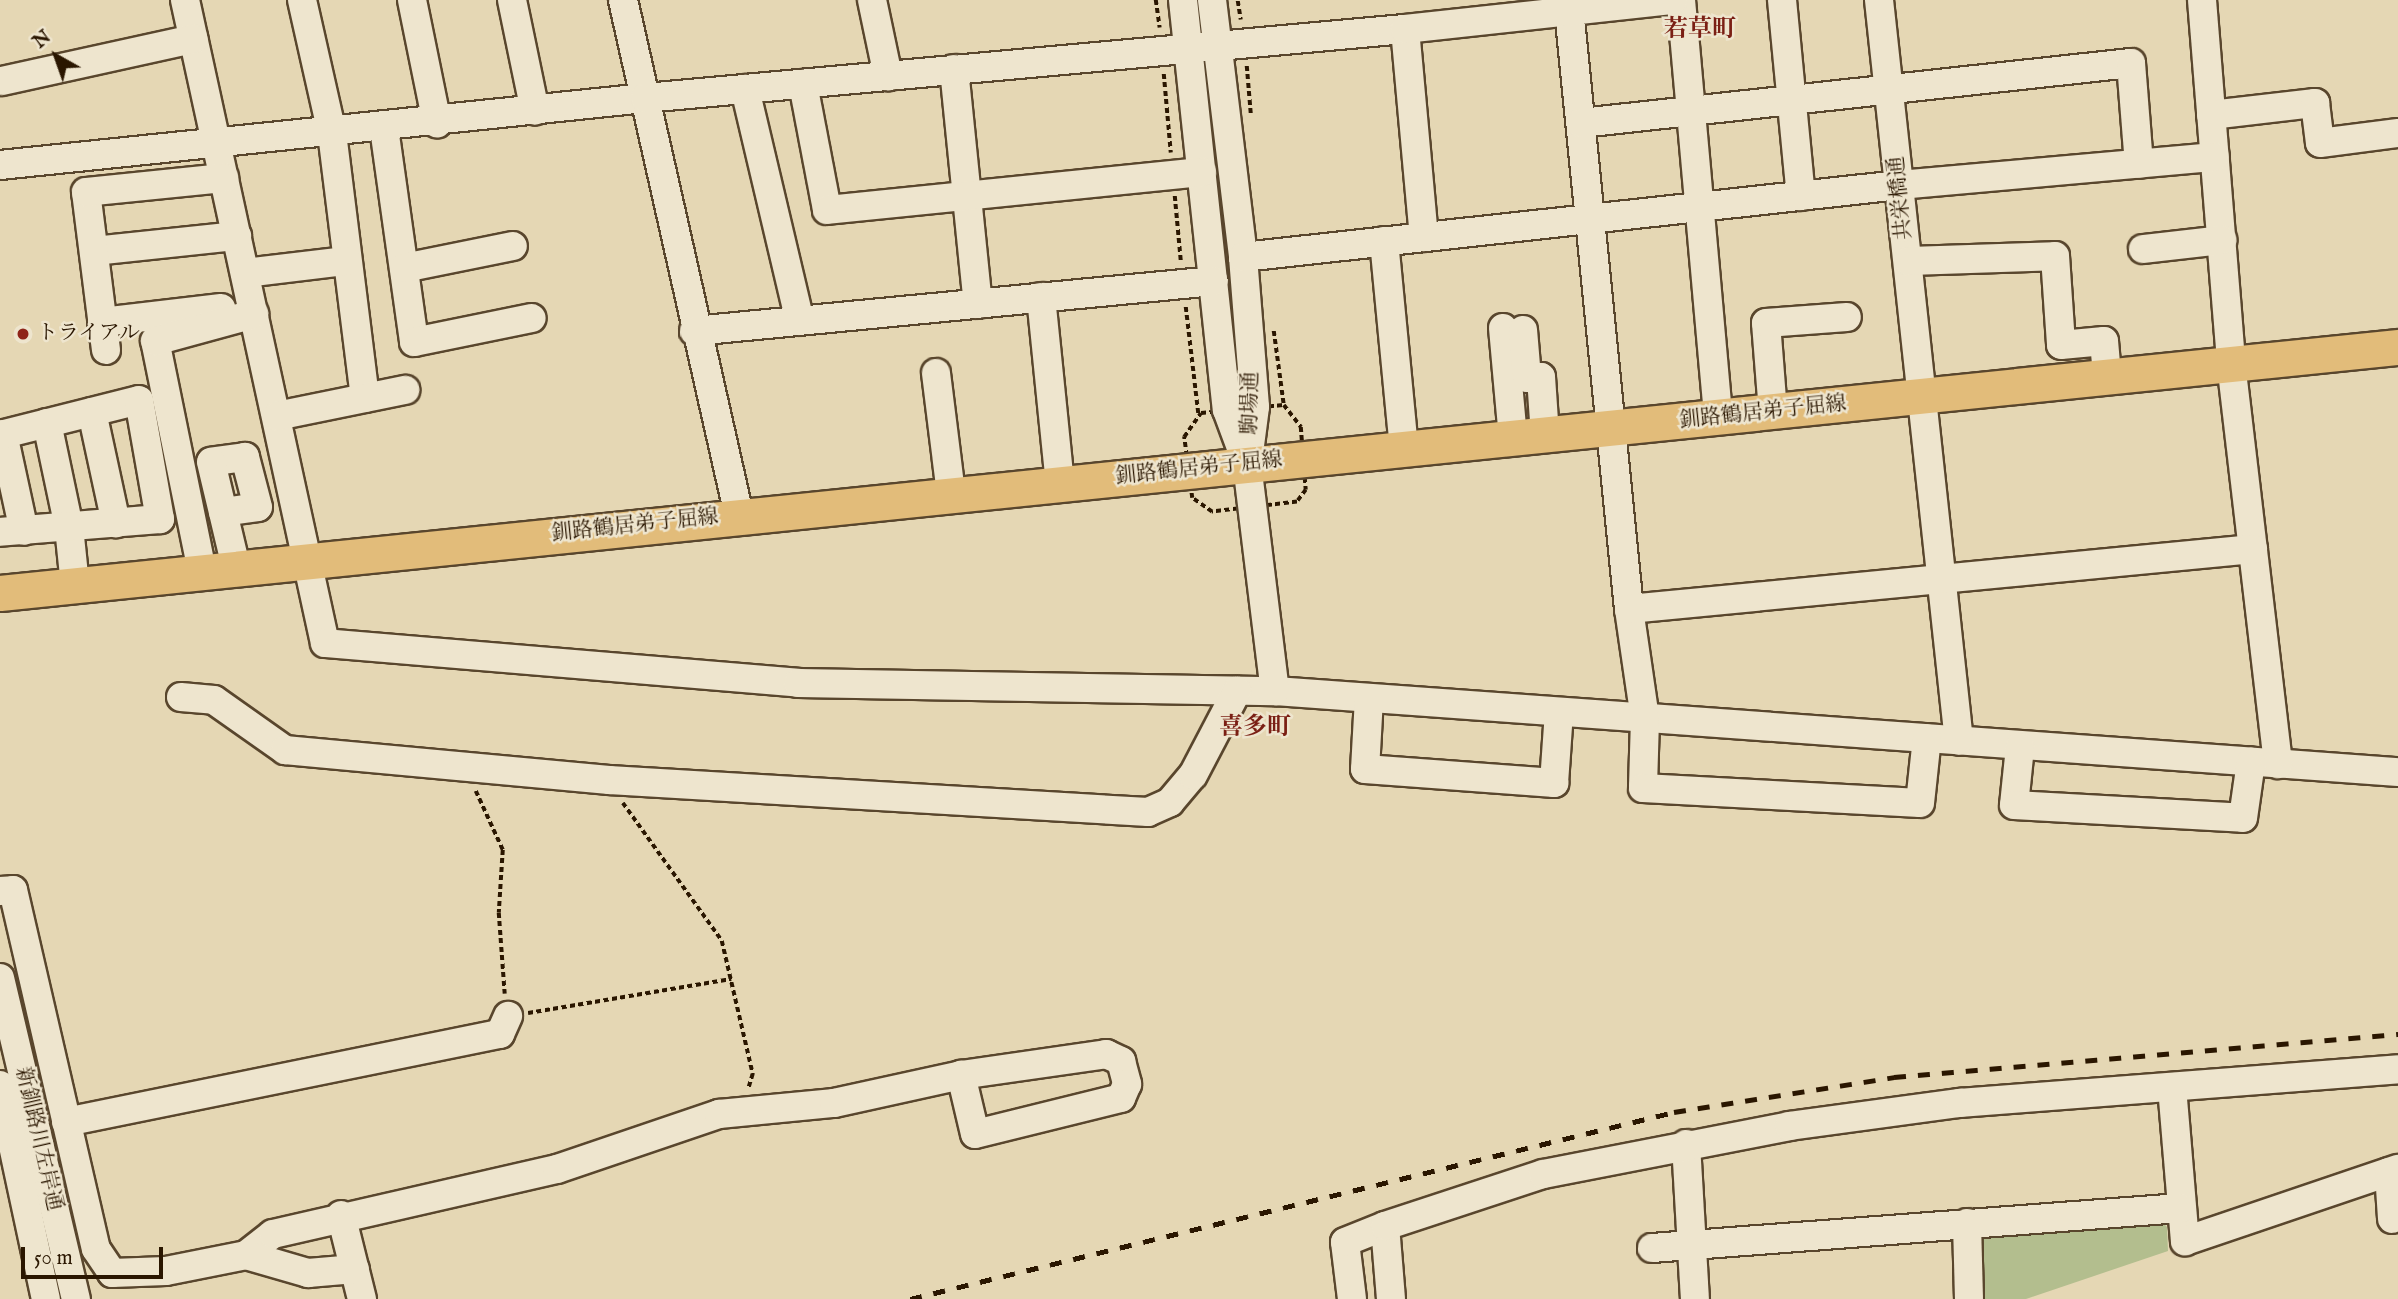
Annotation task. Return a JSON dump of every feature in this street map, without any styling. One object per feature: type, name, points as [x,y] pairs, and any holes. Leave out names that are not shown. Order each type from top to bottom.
[{"type":"main road","name":"釧路鶴居弟子屈線","points":[[0,593],[309,559],[2398,347]]},
{"type":"street","points":[[184,0],[309,559],[325,643],[798,683],[1275,691],[2020,747],[2398,772]]},
{"type":"street","points":[[302,0],[332,133],[365,398]]},
{"type":"street","points":[[412,0],[436,123]]},
{"type":"street","points":[[512,0],[536,111]]},
{"type":"street","points":[[623,0],[694,331],[739,515]]},
{"type":"street","points":[[872,0],[888,76]]},
{"type":"street","name":"駒場通","points":[[1183,0],[1175,47],[1202,173],[1227,410],[1247,464]]},
{"type":"street","name":"駒場通","points":[[1212,0],[1243,257],[1255,407],[1247,464]]},
{"type":"street","points":[[0,165],[436,123],[645,97],[1175,47],[1218,46],[1405,29],[1568,6],[1673,0]]},
{"type":"street","points":[[1681,0],[1718,417]]},
{"type":"street","points":[[1782,0],[1801,196]]},
{"type":"street","name":"共栄橋通","points":[[1879,0],[1945,578],[1959,741]]},
{"type":"street","points":[[2020,747],[2014,805],[2243,818],[2264,763],[2253,549],[2231,363],[2202,0]]},
{"type":"street","points":[[1568,6],[1629,609],[1645,719],[1643,788],[1920,803],[1927,738]]},
{"type":"street","points":[[1405,29],[1424,237]]},
{"type":"street","points":[[2,81],[193,40]]},
{"type":"street","points":[[1581,123],[1888,87],[2131,63],[2139,164]]},
{"type":"street","points":[[954,69],[978,304]]},
{"type":"street","points":[[803,83],[827,210],[1202,173]]},
{"type":"street","points":[[745,89],[800,321]]},
{"type":"street","points":[[2211,115],[2315,103],[2320,143],[2398,133]]},
{"type":"street","points":[[384,128],[414,342],[532,318]]},
{"type":"street","points":[[1243,257],[1899,185],[2215,158]]},
{"type":"street","points":[[106,350],[86,192],[224,178]]},
{"type":"street","points":[[94,251],[237,236]]},
{"type":"street","points":[[2143,249],[2222,240]]},
{"type":"street","points":[[1384,242],[1404,449]]},
{"type":"street","points":[[404,268],[513,246]]},
{"type":"street","points":[[1908,261],[2055,256],[2061,345],[2104,341],[2107,378]]},
{"type":"street","points":[[245,273],[346,261]]},
{"type":"street","points":[[694,331],[1214,281]]},
{"type":"street","points":[[1041,297],[1060,483]]},
{"type":"street","points":[[103,322],[253,309]]},
{"type":"street","points":[[219,569],[155,341],[253,309]]},
{"type":"street","points":[[1773,412],[1766,323],[1847,317]]},
{"type":"street","points":[[1513,329],[1527,379],[1541,377],[1529,436]]},
{"type":"street","points":[[936,373],[951,494]]},
{"type":"street","points":[[277,416],[405,390]]},
{"type":"street","points":[[139,400],[160,519],[12,532],[2,434],[47,423],[139,400]]},
{"type":"street","points":[[92,412],[116,523]]},
{"type":"street","points":[[47,423],[69,527],[75,585]]},
{"type":"street","points":[[1247,464],[1275,691]]},
{"type":"street","points":[[219,569],[223,512]]},
{"type":"street","points":[[1629,609],[2253,549]]},
{"type":"street","points":[[181,697],[214,700],[285,750],[609,780],[1148,812],[1170,802],[1193,775],[1237,691]]},
{"type":"street","points":[[1369,698],[1365,769],[1553,783],[1559,712]]},
{"type":"street","points":[[0,891],[13,890],[96,1249],[112,1273],[166,1271],[246,1255],[273,1234],[341,1214],[557,1169],[719,1114],[834,1102],[961,1075],[1106,1054],[1121,1061],[1126,1084],[1121,1098],[975,1134],[961,1075]]},
{"type":"street","name":"新釧路川左岸通","points":[[0,978],[76,1299]]},
{"type":"street","points":[[66,1122],[500,1034],[508,1016]]},
{"type":"street","points":[[1352,1299],[1345,1242],[1385,1226],[1543,1174],[1686,1144],[1960,1103],[2398,1069]]},
{"type":"street","points":[[0,1085],[46,1299]]},
{"type":"street","points":[[2172,1087],[2180,1208],[2185,1241],[2393,1171],[2392,1219]]},
{"type":"street","points":[[1686,1144],[1695,1299]]},
{"type":"street","points":[[1652,1248],[2180,1208]]},
{"type":"street","points":[[341,1214],[362,1299]]},
{"type":"street","points":[[1967,1223],[1969,1299]]},
{"type":"street","points":[[1385,1226],[1391,1299]]},
{"type":"street","points":[[246,1255],[308,1273],[355,1269]]},
{"type":"path","points":[[1156,0],[1175,47],[1173,174],[1199,416]]},
{"type":"path","points":[[466,766],[503,850],[499,914],[508,1016],[731,979]]},
{"type":"path","points":[[609,780],[722,941],[753,1074],[749,1089],[751,1109]]},
{"type":"green space","points":[[2161,1221],[2167,1227],[2168,1251],[2026,1299],[1981,1299],[1977,1241],[1984,1233]]},
{"type":"railway","points":[[910,1299],[1674,1112],[1894,1077],[2398,1034]]},
{"type":"place","name":"トライアル","points":[[23,334]]},
{"type":"district","name":"若草町","points":[[1700,30]]},
{"type":"district","name":"喜多町","points":[[1255,728]]}]
